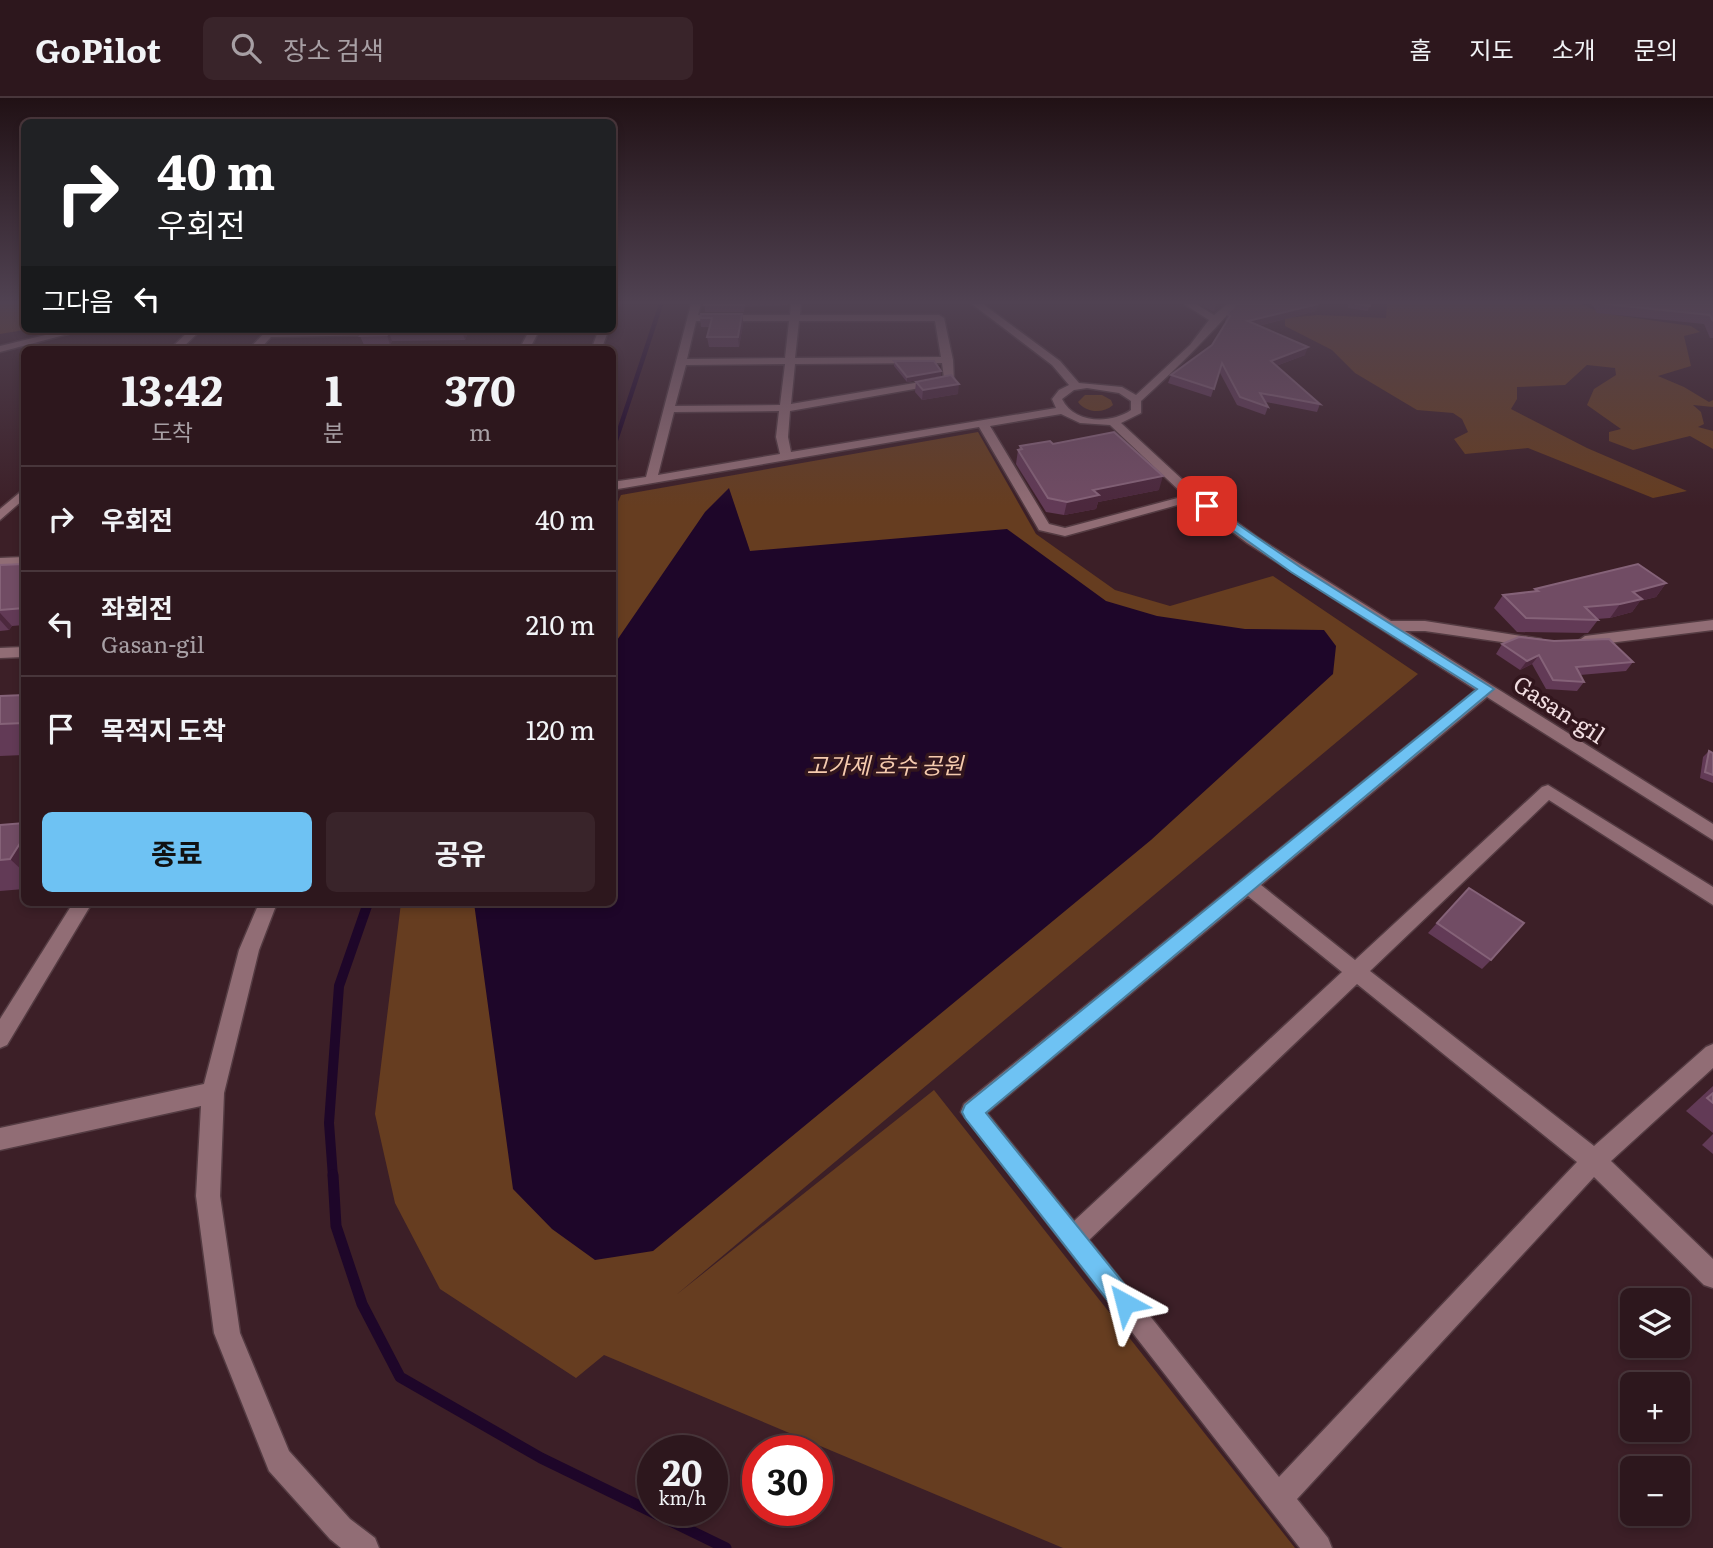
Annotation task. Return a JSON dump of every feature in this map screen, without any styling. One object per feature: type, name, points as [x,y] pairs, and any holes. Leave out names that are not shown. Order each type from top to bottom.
[{"type":"street","points":[[651,480],[679,372]]},
{"type":"street","points":[[786,457],[782,437],[790,372]]},
{"type":"street","points":[[670,409],[786,408],[950,380],[949,372]]},
{"type":"street","points":[[1064,372],[1076,386]]},
{"type":"street","points":[[1136,400],[1167,372]]},
{"type":"street","points":[[1076,386],[1111,387],[1122,390],[1136,400],[1137,411],[1114,422],[1091,421],[1063,410],[1058,404],[1060,393],[1076,386]]},
{"type":"street","points":[[616,485],[1063,410]]},
{"type":"street","name":"Gasan-gil","points":[[1114,422],[1194,497],[1263,548],[1713,833]]},
{"type":"street","points":[[983,424],[1044,527],[1065,532],[1194,497]]},
{"type":"street","points":[[5,512],[21,496]]},
{"type":"street","points":[[0,562],[21,561]]},
{"type":"street","points":[[1572,642],[1713,625]]},
{"type":"street","points":[[1384,626],[1425,626],[1551,643]]},
{"type":"street","points":[[0,653],[21,652]]},
{"type":"street","points":[[1318,1548],[972,1112],[1487,689]]},
{"type":"street","points":[[1073,1238],[1548,791],[1713,897]]},
{"type":"street","points":[[1247,885],[1594,1161],[1713,1276]]},
{"type":"street","points":[[0,1038],[81,906]]},
{"type":"street","points":[[267,906],[249,950],[213,1093],[208,1196],[227,1333],[279,1461],[340,1529],[365,1548]]},
{"type":"street","points":[[1279,1499],[1594,1161],[1713,1054]]},
{"type":"street","points":[[0,1139],[213,1093]]},
{"type":"green space","points":[[1580,372],[1565,385],[1517,387],[1517,399],[1511,409],[1587,448],[1687,491],[1653,498],[1528,448],[1465,454],[1454,439],[1468,432],[1462,419],[1453,413],[1417,410],[1355,373]]},
{"type":"green space","points":[[1616,372],[1672,372],[1658,376],[1709,402],[1713,400],[1713,407],[1693,405],[1701,412],[1704,424],[1698,427],[1713,431],[1713,449],[1690,436],[1633,450],[1609,441],[1609,432],[1621,429],[1587,405],[1594,389],[1616,375]]},
{"type":"green space","points":[[1085,395],[1102,395],[1111,400],[1113,405],[1100,411],[1090,410],[1078,402]]},
{"type":"green space","name":"고가제 호수 공원","points":[[978,432],[1036,534],[1115,590],[1170,606],[1273,576],[1418,674],[676,1295],[934,1090],[1295,1548],[1063,1548],[833,1451],[833,1435],[794,1435],[604,1355],[576,1378],[440,1289],[395,1203],[375,1114],[401,906],[616,906],[616,506],[621,495]]},
{"type":"shaded area","name":"고가제 호수 공원","points":[[729,488],[750,551],[1007,529],[1106,601],[1157,616],[1245,629],[1324,630],[1336,646],[1333,674],[1151,840],[653,1251],[595,1260],[552,1229],[513,1189],[474,906],[616,906],[616,642],[705,512]]},
{"type":"building","points":[[903,372],[937,372],[907,377]]},
{"type":"building","points":[[1176,372],[1219,372],[1214,389],[1171,375]]},
{"type":"building","points":[[1227,372],[1283,372],[1320,404],[1260,393],[1268,407],[1240,397]]},
{"type":"building","points":[[951,375],[959,384],[923,390],[916,382]]},
{"type":"building","points":[[1114,432],[1163,476],[1093,490],[1099,495],[1067,502],[1048,498],[1018,450],[1022,449],[1020,446],[1050,441],[1053,444]]},
{"type":"building","points":[[21,564],[21,608],[0,610],[0,565]]},
{"type":"building","points":[[1638,564],[1666,583],[1633,592],[1642,599],[1585,607],[1598,620],[1526,618],[1503,595],[1538,591],[1535,589]]},
{"type":"building","points":[[1519,637],[1554,641],[1609,639],[1633,662],[1576,667],[1584,682],[1553,680],[1539,655],[1527,661],[1502,644]]},
{"type":"building","points":[[21,695],[21,723],[0,724],[0,696]]},
{"type":"building","points":[[1709,751],[1713,753],[1713,775],[1705,772]]},
{"type":"building","points":[[21,823],[21,842],[10,859],[0,860],[0,825]]},
{"type":"building","points":[[1469,888],[1524,923],[1491,960],[1437,923]]},
{"type":"waterway","points":[[616,440],[639,372]]},
{"type":"waterway","points":[[333,1177],[329,1123],[339,986],[367,906]]},
{"type":"waterway","points":[[333,1175],[336,1226],[362,1304],[400,1377],[541,1458],[726,1548]]},
{"type":"route","points":[[1125,1303],[972,1112],[1487,689],[1295,570],[1207,506]]}]
